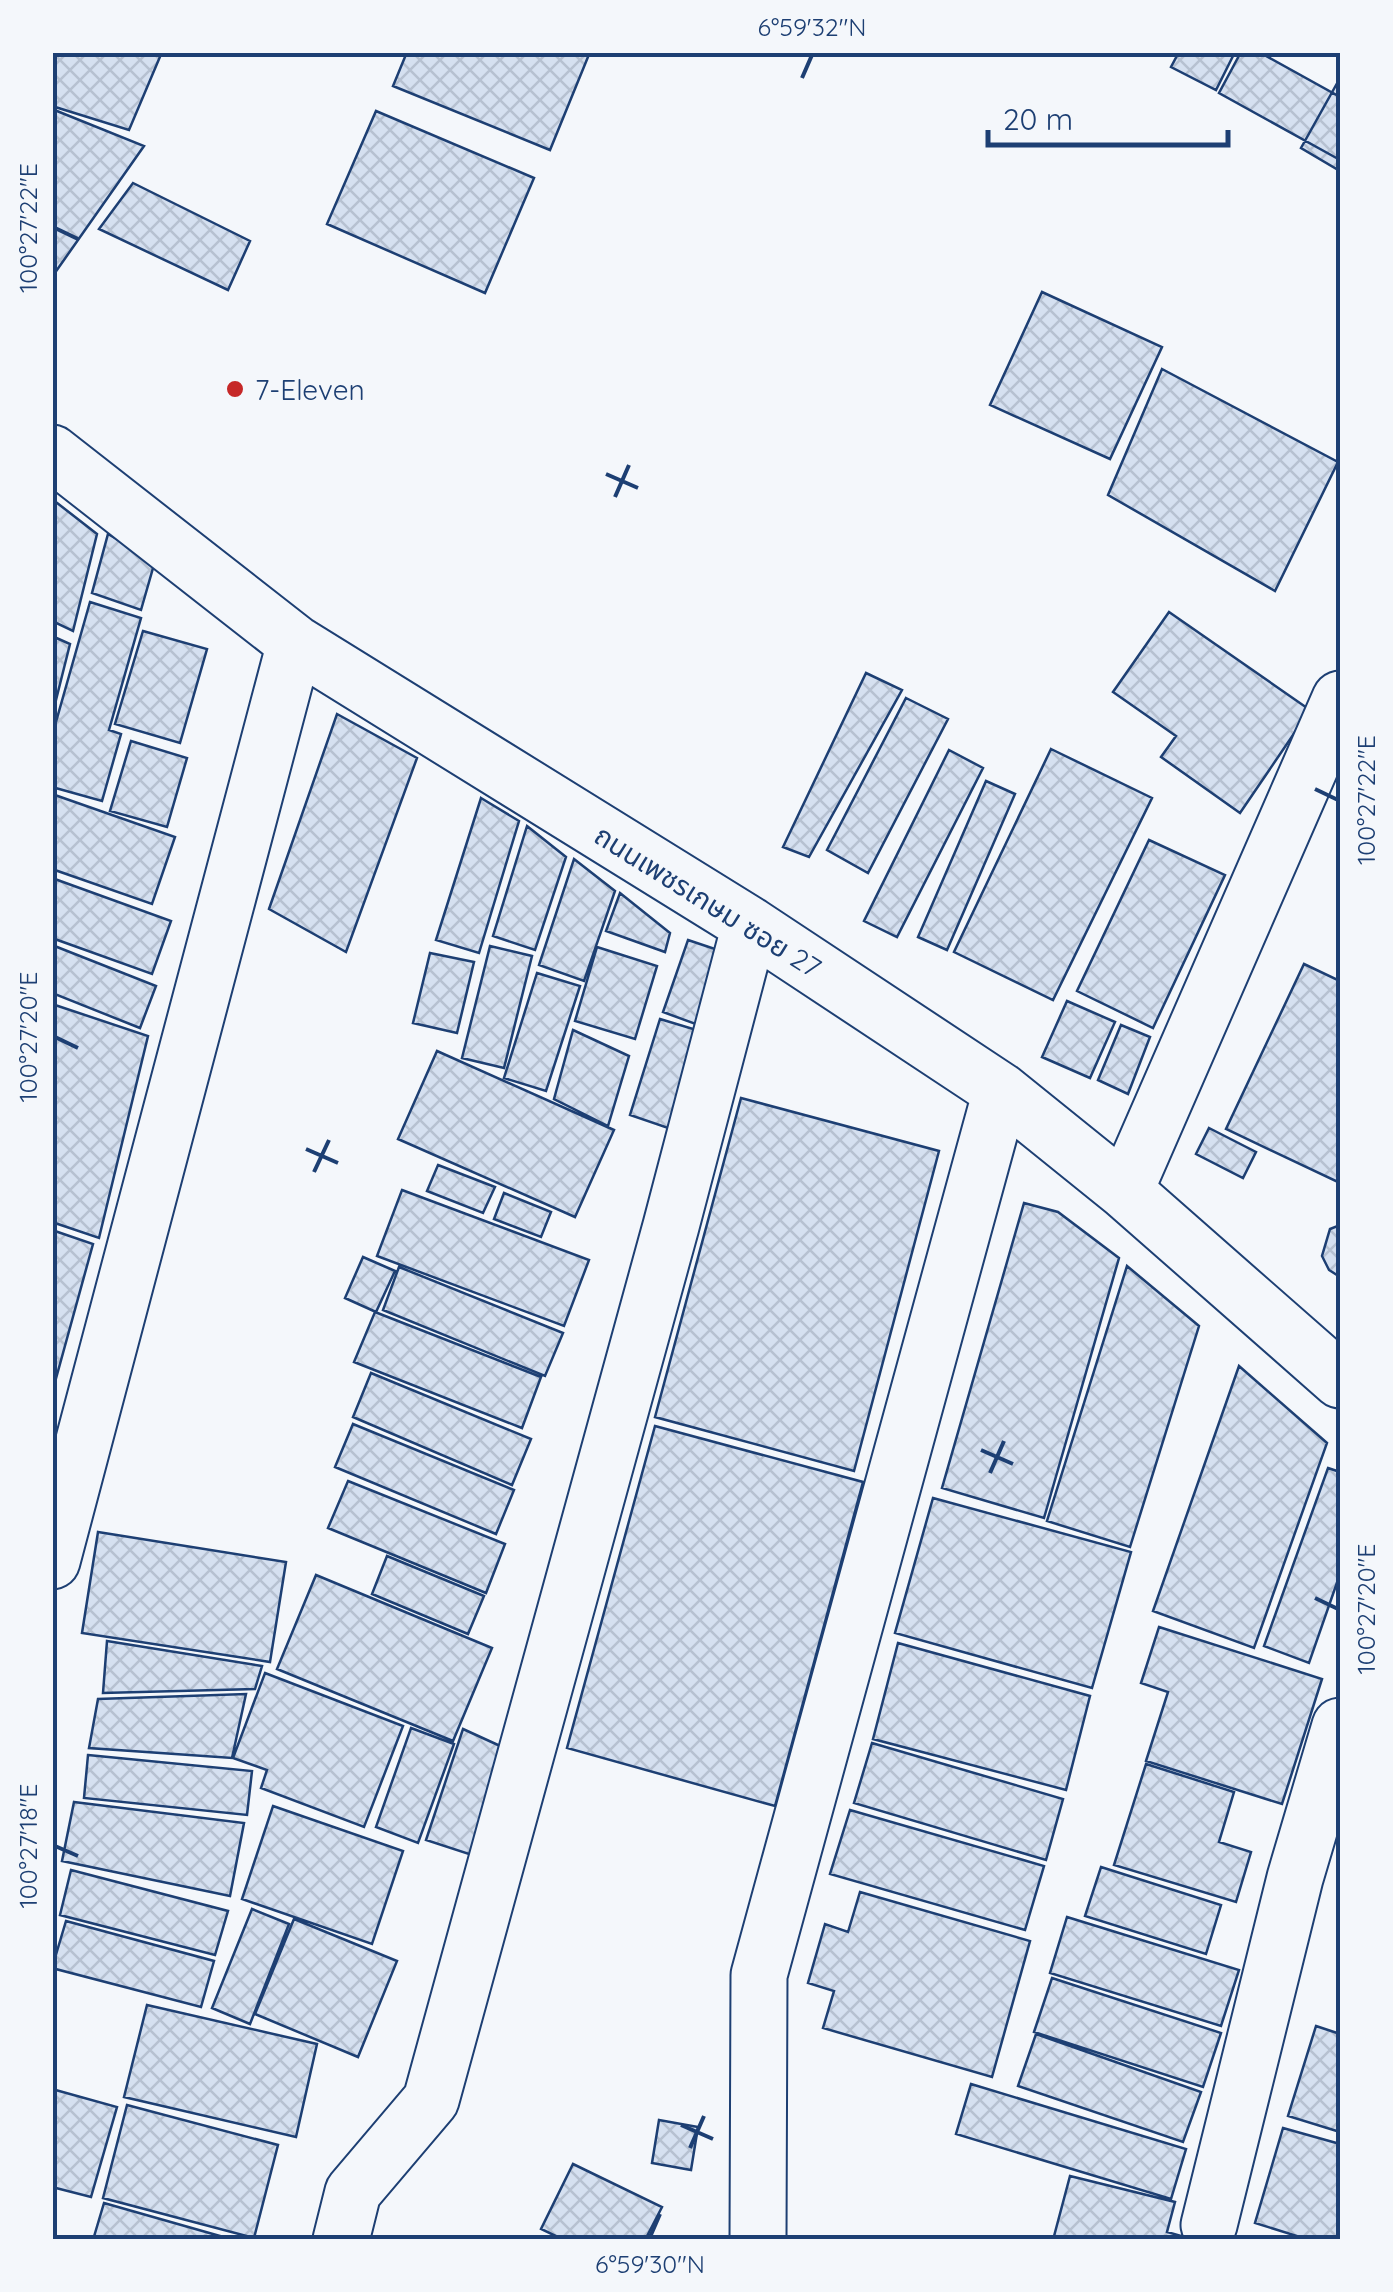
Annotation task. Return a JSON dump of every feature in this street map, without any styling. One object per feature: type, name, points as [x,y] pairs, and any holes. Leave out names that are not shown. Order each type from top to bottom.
[{"type":"street","name":"ถนนเพชรเกษม ซอย 27","points":[[52,453],[296,643],[750,925],[1001,1091],[1125,1192],[1340,1380]]},
{"type":"street","points":[[52,1561],[296,643]]},
{"type":"street","points":[[1125,1192],[1340,699]]},
{"type":"street","points":[[341,2240],[354,2192],[431,2100],[750,925]]},
{"type":"street","points":[[758,2240],[759,1975],[1001,1091]]},
{"type":"street","points":[[1209,2224],[1294,1878],[1340,1726]]},
{"type":"building","points":[[52,52],[162,52],[129,130],[52,106]]},
{"type":"building","points":[[407,52],[590,52],[550,150],[393,86]]},
{"type":"building","points":[[1179,52],[1235,52],[1216,90],[1171,67]]},
{"type":"building","points":[[1241,52],[1259,52],[1340,97],[1340,160],[1219,93]]},
{"type":"building","points":[[1340,78],[1340,171],[1301,148]]},
{"type":"building","points":[[52,109],[144,146],[52,277]]},
{"type":"building","points":[[376,111],[534,178],[485,293],[327,224]]},
{"type":"building","points":[[133,183],[250,241],[228,290],[99,229]]},
{"type":"building","points":[[1042,292],[1162,347],[1110,459],[990,405]]},
{"type":"building","points":[[1162,369],[1338,462],[1275,591],[1108,495]]},
{"type":"building","points":[[52,499],[97,534],[73,631],[52,621]]},
{"type":"building","points":[[108,534],[155,561],[141,610],[92,593]]},
{"type":"building","points":[[90,602],[141,618],[109,730],[121,734],[102,801],[52,787],[52,736]]},
{"type":"building","points":[[1169,612],[1310,710],[1240,813],[1161,757],[1176,736],[1113,692]]},
{"type":"building","points":[[143,631],[207,649],[180,743],[115,724]]},
{"type":"building","points":[[52,636],[70,644],[52,716]]},
{"type":"building","points":[[866,673],[902,690],[809,857],[783,847]]},
{"type":"building","points":[[906,698],[948,719],[868,873],[827,850]]},
{"type":"building","points":[[337,714],[417,758],[346,952],[269,909]]},
{"type":"building","points":[[131,741],[187,758],[167,827],[110,811]]},
{"type":"building","points":[[1051,749],[1152,798],[1053,1000],[954,952]]},
{"type":"building","points":[[949,750],[983,768],[897,937],[864,921]]},
{"type":"building","points":[[986,781],[1015,794],[947,950],[918,937]]},
{"type":"building","points":[[52,794],[175,837],[152,904],[52,869]]},
{"type":"building","points":[[481,798],[519,821],[479,953],[436,940]]},
{"type":"building","points":[[527,826],[566,857],[535,950],[493,936]]},
{"type":"building","points":[[1149,840],[1225,875],[1153,1028],[1077,991]]},
{"type":"building","points":[[574,859],[615,891],[584,981],[539,965]]},
{"type":"building","points":[[52,878],[171,921],[152,974],[52,938]]},
{"type":"building","points":[[620,893],[670,933],[665,952],[606,931]]},
{"type":"building","points":[[688,940],[727,953],[701,1026],[663,1012]]},
{"type":"building","points":[[52,945],[156,986],[140,1028],[52,993]]},
{"type":"building","points":[[490,946],[532,956],[504,1068],[462,1058]]},
{"type":"building","points":[[597,947],[657,966],[635,1039],[575,1021]]},
{"type":"building","points":[[430,953],[474,962],[457,1033],[413,1023]]},
{"type":"building","points":[[1304,964],[1340,981],[1340,1183],[1226,1129]]},
{"type":"building","points":[[537,973],[580,986],[546,1091],[504,1078]]},
{"type":"building","points":[[1067,1001],[1115,1022],[1090,1078],[1042,1057]]},
{"type":"building","points":[[52,1004],[148,1036],[99,1238],[52,1222]]},
{"type":"building","points":[[660,1019],[700,1031],[668,1128],[630,1115]]},
{"type":"building","points":[[1121,1025],[1150,1037],[1128,1094],[1098,1080]]},
{"type":"building","points":[[573,1030],[629,1056],[608,1126],[554,1099]]},
{"type":"building","points":[[437,1051],[614,1130],[575,1217],[398,1139]]},
{"type":"building","points":[[741,1098],[939,1151],[854,1471],[655,1417]]},
{"type":"building","points":[[1209,1128],[1256,1152],[1243,1178],[1196,1154]]},
{"type":"building","points":[[438,1165],[495,1187],[483,1213],[427,1191]]},
{"type":"building","points":[[402,1190],[589,1260],[564,1326],[377,1256]]},
{"type":"building","points":[[504,1193],[551,1212],[541,1237],[494,1219]]},
{"type":"building","points":[[1024,1203],[1058,1212],[1119,1258],[1044,1518],[942,1488]]},
{"type":"building","points":[[1340,1225],[1340,1277],[1329,1270],[1322,1256],[1330,1229]]},
{"type":"building","points":[[52,1230],[93,1244],[52,1393]]},
{"type":"building","points":[[363,1257],[395,1271],[376,1312],[345,1298]]},
{"type":"building","points":[[1127,1266],[1199,1326],[1130,1547],[1047,1521]]},
{"type":"building","points":[[399,1267],[563,1333],[545,1376],[383,1310]]},
{"type":"building","points":[[375,1312],[541,1377],[522,1428],[354,1362]]},
{"type":"building","points":[[1239,1366],[1327,1443],[1254,1648],[1153,1611]]},
{"type":"building","points":[[371,1373],[531,1439],[512,1485],[353,1417]]},
{"type":"building","points":[[353,1424],[514,1490],[496,1534],[335,1467]]},
{"type":"building","points":[[655,1426],[863,1482],[775,1806],[567,1748]]},
{"type":"building","points":[[1328,1468],[1340,1472],[1340,1574],[1309,1663],[1264,1646]]},
{"type":"building","points":[[348,1481],[505,1544],[486,1593],[328,1528]]},
{"type":"building","points":[[933,1498],[1131,1552],[1092,1688],[895,1633]]},
{"type":"building","points":[[98,1532],[286,1562],[270,1662],[82,1633]]},
{"type":"building","points":[[387,1556],[484,1596],[468,1634],[372,1594]]},
{"type":"building","points":[[316,1575],[492,1648],[453,1741],[277,1669]]},
{"type":"building","points":[[1159,1627],[1322,1679],[1282,1804],[1146,1761],[1168,1692],[1141,1683]]},
{"type":"building","points":[[107,1641],[262,1666],[255,1689],[103,1693]]},
{"type":"building","points":[[898,1643],[1090,1696],[1066,1790],[873,1739]]},
{"type":"building","points":[[265,1673],[403,1726],[364,1827],[261,1788],[267,1770],[233,1758]]},
{"type":"building","points":[[246,1694],[232,1758],[89,1748],[98,1699]]},
{"type":"building","points":[[411,1728],[454,1744],[418,1843],[376,1827]]},
{"type":"building","points":[[463,1729],[509,1750],[475,1856],[426,1840]]},
{"type":"building","points":[[872,1743],[1063,1799],[1046,1860],[854,1803]]},
{"type":"building","points":[[88,1755],[252,1771],[247,1815],[84,1798]]},
{"type":"building","points":[[1146,1764],[1234,1792],[1219,1842],[1251,1852],[1236,1902],[1114,1865]]},
{"type":"building","points":[[74,1802],[244,1823],[230,1896],[62,1861]]},
{"type":"building","points":[[273,1806],[403,1851],[372,1944],[242,1899]]},
{"type":"building","points":[[850,1810],[1044,1866],[1025,1930],[830,1874]]},
{"type":"building","points":[[1101,1867],[1221,1905],[1206,1954],[1085,1916]]},
{"type":"building","points":[[71,1870],[228,1911],[215,1955],[60,1915]]},
{"type":"building","points":[[860,1892],[1030,1941],[992,2077],[823,2028],[834,1991],[808,1983],[825,1924],[848,1932]]},
{"type":"building","points":[[252,1909],[289,1924],[250,2024],[212,2008]]},
{"type":"building","points":[[1067,1917],[1239,1970],[1221,2026],[1050,1973]]},
{"type":"building","points":[[294,1919],[397,1961],[358,2057],[255,2014]]},
{"type":"building","points":[[66,1921],[214,1961],[201,2007],[52,1968]]},
{"type":"building","points":[[1052,1978],[1221,2033],[1203,2087],[1034,2032]]},
{"type":"building","points":[[147,2005],[317,2044],[296,2137],[124,2097]]},
{"type":"building","points":[[1316,2026],[1340,2034],[1340,2132],[1288,2116]]},
{"type":"building","points":[[1036,2034],[1201,2092],[1183,2142],[1018,2086]]},
{"type":"building","points":[[971,2084],[1186,2149],[1171,2199],[956,2134]]},
{"type":"building","points":[[52,2089],[117,2107],[91,2197],[52,2187]]},
{"type":"building","points":[[127,2105],[278,2145],[254,2238],[103,2198]]},
{"type":"building","points":[[659,2120],[698,2127],[691,2170],[652,2163]]},
{"type":"building","points":[[1283,2128],[1340,2144],[1340,2240],[1296,2240],[1297,2236],[1255,2223]]},
{"type":"building","points":[[573,2164],[662,2207],[645,2240],[564,2240],[541,2229]]},
{"type":"building","points":[[1070,2176],[1175,2202],[1167,2232],[1195,2240],[1053,2240]]},
{"type":"building","points":[[104,2203],[234,2240],[93,2240]]},
{"type":"place","name":"7-Eleven","points":[[235,389]]}]
